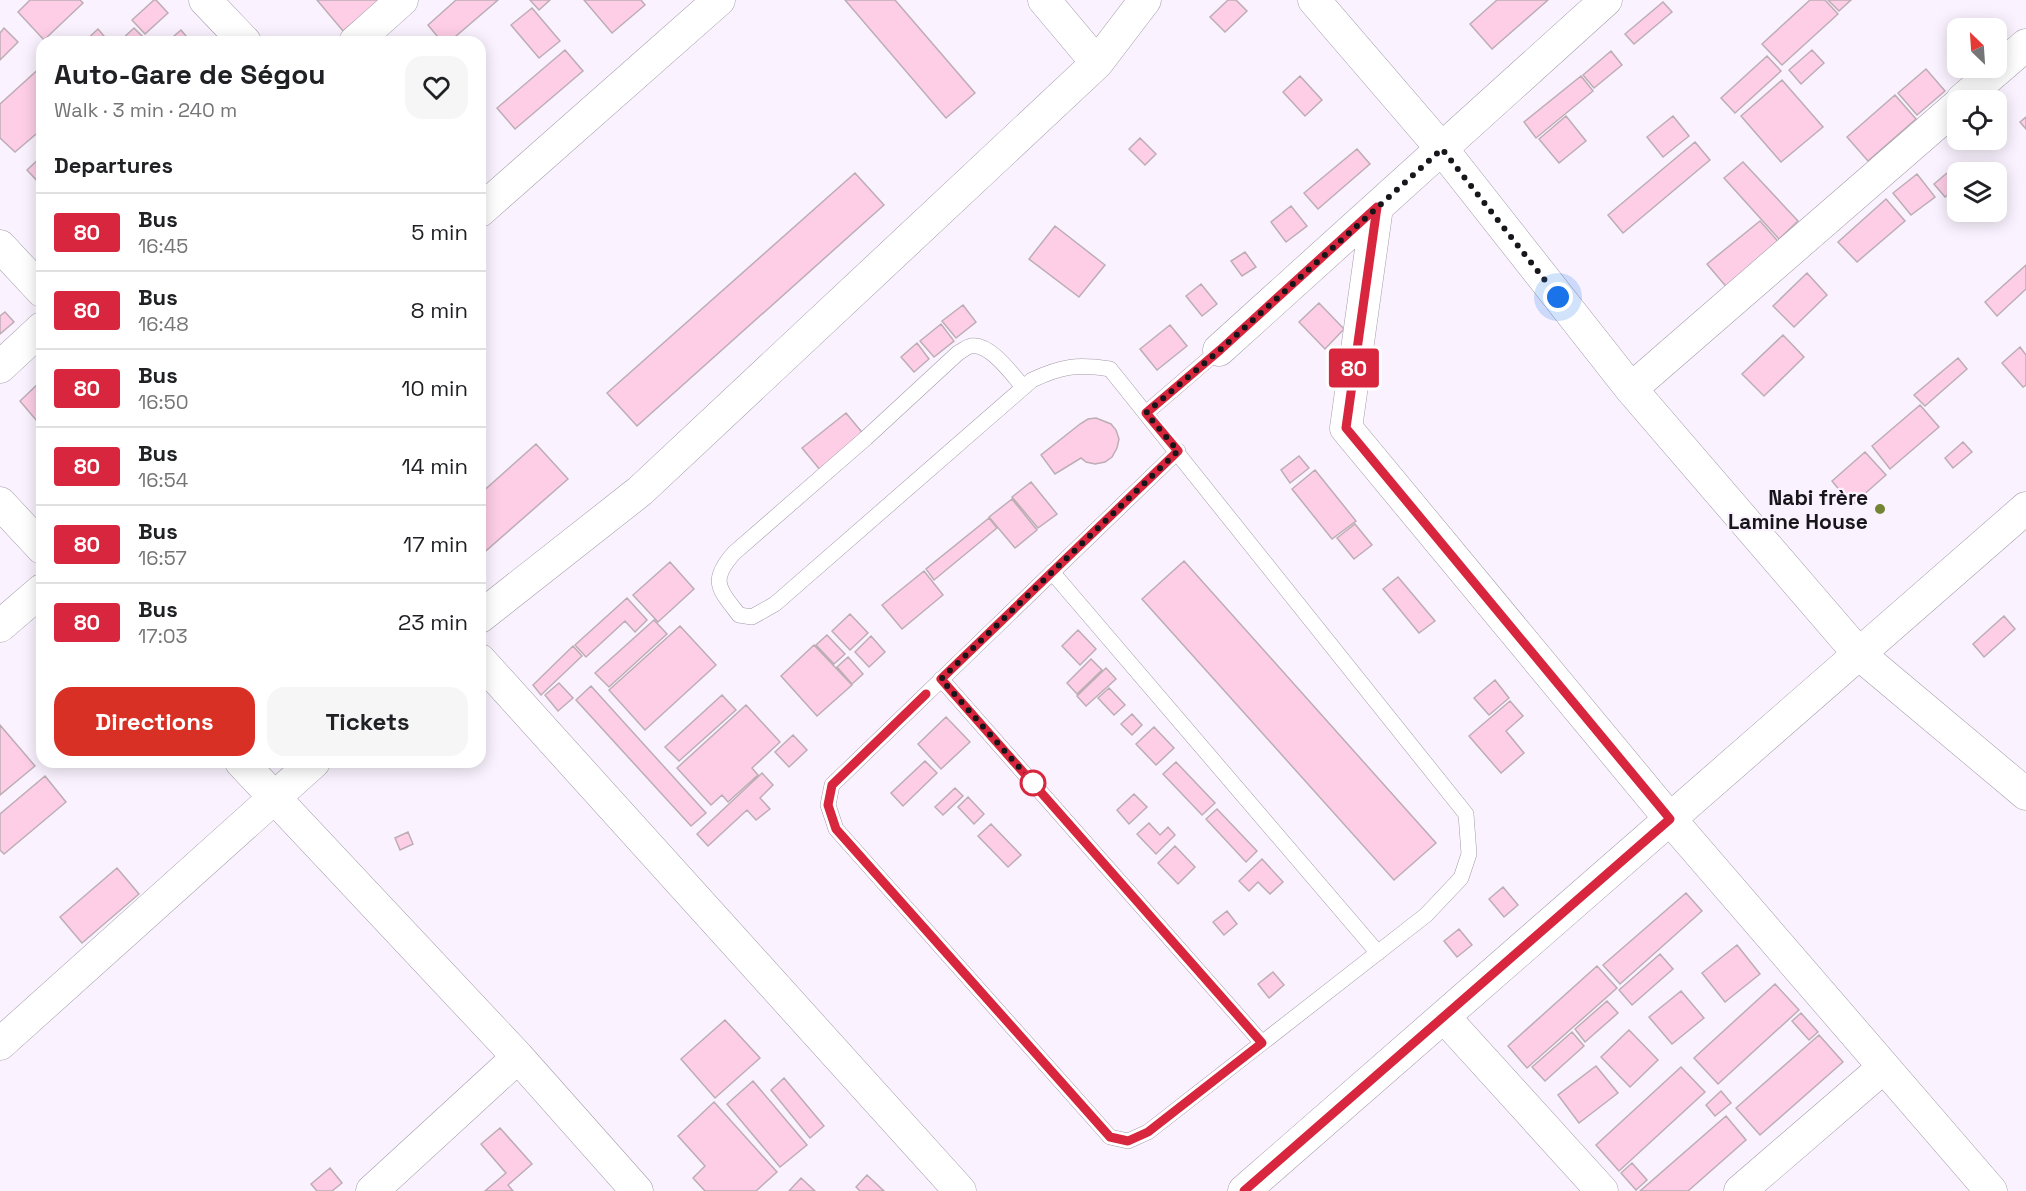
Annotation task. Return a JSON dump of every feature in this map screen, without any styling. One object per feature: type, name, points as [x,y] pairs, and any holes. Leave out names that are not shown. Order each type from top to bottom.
[{"type":"street","points":[[205,0],[238,36]]},
{"type":"street","points":[[362,36],[402,0]]},
{"type":"street","points":[[486,206],[719,0]]},
{"type":"street","points":[[1044,0],[1097,63]]},
{"type":"street","points":[[486,611],[640,491],[1097,63],[1145,0]]},
{"type":"street","points":[[1314,0],[1442,149],[1631,389],[1859,654],[2026,794]]},
{"type":"street","points":[[1220,350],[1606,0]]},
{"type":"street","points":[[1974,90],[2026,45]]},
{"type":"street","points":[[1631,389],[1947,115]]},
{"type":"street","points":[[1377,207],[1346,428],[1670,819],[1991,1191]]},
{"type":"street","points":[[0,246],[36,285]]},
{"type":"street","points":[[0,366],[36,333]]},
{"type":"street","points":[[0,503],[36,542]]},
{"type":"street","points":[[1244,1191],[2026,508]]},
{"type":"street","points":[[0,626],[36,595]]},
{"type":"street","points":[[486,667],[960,1191]]},
{"type":"street","points":[[246,768],[518,1057],[637,1191]]},
{"type":"street","points":[[0,1044],[307,768]]},
{"type":"street","points":[[1444,1017],[1602,1191]]},
{"type":"street","points":[[372,1191],[518,1057]]},
{"type":"street","points":[[1740,1191],[1884,1067]]},
{"type":"lane","points":[[1023,387],[994,355],[980,346],[969,347],[958,353],[866,438],[734,553],[721,568],[719,582],[724,595],[739,615],[752,617],[775,604],[1032,380],[1057,368],[1087,365],[1110,369],[1178,451],[1466,814],[1469,854],[1461,878],[1426,915],[1148,1132],[1128,1141],[1110,1137],[836,829],[828,805],[832,785],[1178,451]]},
{"type":"lane","points":[[1146,413],[1220,350]]},
{"type":"lane","points":[[1052,572],[1378,953]]},
{"type":"lane","points":[[941,679],[1262,1043]]},
{"type":"building","points":[[30,0],[80,0],[83,3],[48,36],[40,36],[18,12]]},
{"type":"building","points":[[154,0],[168,13],[145,34],[132,20]]},
{"type":"building","points":[[317,0],[380,0],[343,31]]},
{"type":"building","points":[[456,0],[498,0],[456,36],[437,36],[428,25]]},
{"type":"building","points":[[530,0],[550,0],[539,10]]},
{"type":"building","points":[[584,0],[641,0],[645,5],[612,33]]},
{"type":"building","points":[[845,0],[895,0],[975,93],[946,118]]},
{"type":"building","points":[[1228,0],[1236,0],[1247,11],[1225,32],[1210,17]]},
{"type":"building","points":[[1497,0],[1548,0],[1492,49],[1470,24]]},
{"type":"building","points":[[1810,0],[1825,0],[1838,14],[1782,65],[1762,44]]},
{"type":"building","points":[[1828,0],[1851,0],[1839,11]]},
{"type":"building","points":[[1663,2],[1672,12],[1634,44],[1625,34]]},
{"type":"building","points":[[532,8],[560,41],[539,58],[511,25]]},
{"type":"building","points":[[4,28],[18,42],[0,60],[0,33]]},
{"type":"building","points":[[134,28],[142,36],[125,36]]},
{"type":"building","points":[[98,29],[104,36],[90,36]]},
{"type":"building","points":[[181,30],[186,36],[174,36]]},
{"type":"building","points":[[565,50],[583,71],[515,129],[497,108]]},
{"type":"building","points":[[1812,50],[1824,63],[1801,84],[1789,70]]},
{"type":"building","points":[[1611,51],[1622,65],[1594,88],[1583,75]]},
{"type":"building","points":[[1767,56],[1781,71],[1735,113],[1721,98]]},
{"type":"building","points":[[1926,69],[1945,91],[1917,115],[1898,93]]},
{"type":"building","points":[[36,71],[36,134],[15,152],[0,138],[0,104]]},
{"type":"building","points":[[1300,76],[1322,100],[1305,116],[1283,92]]},
{"type":"building","points":[[1581,76],[1593,91],[1536,138],[1524,122]]},
{"type":"building","points":[[1782,80],[1823,127],[1781,162],[1741,116]]},
{"type":"building","points":[[1895,95],[1916,119],[1868,161],[1847,137]]},
{"type":"building","points":[[1566,116],[1586,141],[1559,163],[1539,139]]},
{"type":"building","points":[[1673,116],[1689,136],[1663,157],[1647,137]]},
{"type":"building","points":[[2026,117],[2026,129],[2020,122]]},
{"type":"building","points":[[1140,138],[1156,154],[1145,165],[1129,149]]},
{"type":"building","points":[[1695,142],[1710,160],[1623,233],[1608,215]]},
{"type":"building","points":[[1357,149],[1370,164],[1318,209],[1304,193]]},
{"type":"building","points":[[36,162],[36,180],[27,170]]},
{"type":"building","points":[[1743,162],[1798,221],[1779,239],[1724,178]]},
{"type":"building","points":[[855,173],[884,205],[637,426],[607,393]]},
{"type":"building","points":[[1947,173],[1947,195],[1945,197],[1934,184]]},
{"type":"building","points":[[1917,174],[1935,197],[1911,215],[1893,193]]},
{"type":"building","points":[[1886,199],[1905,221],[1857,262],[1838,242]]},
{"type":"building","points":[[1291,206],[1307,226],[1286,242],[1271,222]]},
{"type":"building","points":[[1760,221],[1782,246],[1729,290],[1707,264]]},
{"type":"building","points":[[1055,226],[1105,265],[1079,297],[1029,259]]},
{"type":"building","points":[[1245,252],[1256,267],[1242,276],[1231,261]]},
{"type":"building","points":[[2026,265],[2026,289],[1997,316],[1985,302]]},
{"type":"building","points":[[1807,273],[1827,295],[1794,327],[1773,306]]},
{"type":"building","points":[[1201,284],[1217,304],[1202,316],[1186,296]]},
{"type":"building","points":[[1319,303],[1344,329],[1325,349],[1299,322]]},
{"type":"building","points":[[963,305],[976,322],[956,338],[942,321]]},
{"type":"building","points":[[5,312],[14,322],[0,334],[0,316]]},
{"type":"building","points":[[941,324],[954,341],[934,357],[920,341]]},
{"type":"building","points":[[1170,325],[1187,346],[1157,370],[1140,349]]},
{"type":"building","points":[[1783,335],[1804,357],[1764,396],[1742,374]]},
{"type":"building","points":[[917,343],[929,359],[914,372],[901,357]]},
{"type":"building","points":[[2020,347],[2026,355],[2026,385],[2023,387],[2002,363]]},
{"type":"building","points":[[1958,358],[1967,369],[1925,406],[1914,395]]},
{"type":"building","points":[[36,386],[36,420],[20,401]]},
{"type":"building","points":[[1920,405],[1939,427],[1890,469],[1872,446]]},
{"type":"building","points":[[846,413],[865,436],[821,471],[802,448]]},
{"type":"building","points":[[1096,418],[1111,424],[1116,430],[1119,439],[1112,457],[1105,462],[1095,464],[1081,458],[1055,474],[1041,455],[1080,424],[1088,419]]},
{"type":"building","points":[[1963,442],[1972,452],[1953,468],[1945,458]]},
{"type":"building","points":[[536,444],[568,479],[486,551],[486,489]]},
{"type":"building","points":[[1865,452],[1886,475],[1852,505],[1832,481]]},
{"type":"building","points":[[1299,456],[1309,468],[1290,483],[1281,470]]},
{"type":"building","points":[[1315,470],[1356,521],[1332,539],[1292,489]]},
{"type":"building","points":[[1031,482],[1057,514],[1038,528],[1012,497]]},
{"type":"building","points":[[1012,499],[1037,530],[1015,548],[989,517]]},
{"type":"building","points":[[989,518],[997,528],[934,580],[926,569]]},
{"type":"building","points":[[1355,524],[1372,545],[1354,559],[1337,538]]},
{"type":"building","points":[[1184,561],[1436,843],[1394,880],[1142,599]]},
{"type":"building","points":[[670,562],[694,589],[658,622],[633,595]]},
{"type":"building","points":[[924,571],[943,595],[902,629],[882,605]]},
{"type":"building","points":[[1398,577],[1435,621],[1419,633],[1383,589]]},
{"type":"building","points":[[627,598],[647,620],[635,632],[625,621],[586,657],[575,645]]},
{"type":"building","points":[[850,614],[868,633],[850,650],[832,631]]},
{"type":"building","points":[[2004,616],[2015,629],[1984,657],[1973,644]]},
{"type":"building","points":[[654,620],[667,634],[609,687],[595,673]]},
{"type":"building","points":[[680,626],[716,665],[645,730],[609,690]]},
{"type":"building","points":[[1078,630],[1096,649],[1080,665],[1062,646]]},
{"type":"building","points":[[827,635],[845,654],[834,664],[816,645]]},
{"type":"building","points":[[871,636],[885,652],[869,667],[855,652]]},
{"type":"building","points":[[814,645],[852,685],[817,716],[781,676]]},
{"type":"building","points":[[573,646],[582,656],[541,695],[533,685]]},
{"type":"building","points":[[848,657],[863,674],[852,684],[837,667]]},
{"type":"building","points":[[1091,659],[1102,670],[1077,694],[1067,683]]},
{"type":"building","points":[[1106,668],[1116,679],[1086,706],[1077,696]]},
{"type":"building","points":[[1495,680],[1509,698],[1489,715],[1474,698]]},
{"type":"building","points":[[559,683],[573,698],[558,711],[545,695]]},
{"type":"building","points":[[591,686],[706,813],[691,826],[576,700]]},
{"type":"building","points":[[1109,688],[1125,705],[1114,715],[1098,698]]},
{"type":"building","points":[[722,695],[736,710],[679,761],[665,747]]},
{"type":"building","points":[[1510,701],[1523,716],[1506,731],[1524,753],[1501,773],[1469,736]]},
{"type":"building","points":[[746,705],[780,742],[752,768],[758,775],[728,802],[722,795],[711,805],[677,768]]},
{"type":"building","points":[[1132,714],[1142,725],[1132,735],[1121,724]]},
{"type":"building","points":[[946,717],[970,742],[941,769],[918,744]]},
{"type":"building","points":[[0,725],[35,766],[0,795]]},
{"type":"building","points":[[1154,727],[1174,748],[1156,765],[1136,744]]},
{"type":"building","points":[[793,735],[807,750],[789,767],[775,752]]},
{"type":"building","points":[[925,761],[937,773],[903,806],[891,793]]},
{"type":"building","points":[[1176,762],[1215,803],[1202,815],[1163,774]]},
{"type":"building","points":[[762,773],[773,785],[760,798],[770,809],[756,820],[747,810],[708,846],[697,834]]},
{"type":"building","points":[[45,776],[66,802],[4,854],[0,850],[0,814]]},
{"type":"building","points":[[955,788],[963,796],[943,815],[935,807]]},
{"type":"building","points":[[1134,794],[1147,807],[1129,824],[1117,810]]},
{"type":"building","points":[[968,797],[984,814],[974,824],[958,807]]},
{"type":"building","points":[[1217,809],[1257,851],[1246,862],[1206,819]]},
{"type":"building","points":[[1149,823],[1160,835],[1168,827],[1175,835],[1156,854],[1137,834]]},
{"type":"building","points":[[991,824],[1021,855],[1008,867],[978,836]]},
{"type":"building","points":[[408,832],[413,844],[400,850],[395,838]]},
{"type":"building","points":[[1175,846],[1195,867],[1178,884],[1158,863]]},
{"type":"building","points":[[1262,859],[1283,882],[1270,894],[1258,882],[1249,891],[1239,881]]},
{"type":"building","points":[[117,868],[139,894],[82,943],[60,917]]},
{"type":"building","points":[[1503,887],[1518,905],[1504,917],[1489,899]]},
{"type":"building","points":[[1686,893],[1702,911],[1620,984],[1603,965]]},
{"type":"building","points":[[1227,911],[1237,924],[1224,935],[1213,922]]},
{"type":"building","points":[[1459,929],[1472,945],[1457,957],[1444,941]]},
{"type":"building","points":[[1737,945],[1760,974],[1725,1002],[1702,973]]},
{"type":"building","points":[[1660,954],[1673,969],[1632,1005],[1619,990]]},
{"type":"building","points":[[1597,966],[1617,988],[1527,1068],[1508,1046]]},
{"type":"building","points":[[1273,972],[1284,985],[1269,998],[1258,984]]},
{"type":"building","points":[[1775,984],[1799,1010],[1718,1084],[1694,1058]]},
{"type":"building","points":[[1681,991],[1704,1018],[1672,1044],[1649,1017]]},
{"type":"building","points":[[1607,1001],[1618,1013],[1585,1042],[1575,1029]]},
{"type":"building","points":[[1801,1013],[1818,1032],[1809,1040],[1792,1021]]},
{"type":"building","points":[[725,1020],[760,1058],[715,1098],[681,1059]]},
{"type":"building","points":[[1629,1030],[1658,1060],[1630,1087],[1601,1057]]},
{"type":"building","points":[[1572,1032],[1584,1046],[1545,1081],[1532,1067]]},
{"type":"building","points":[[1819,1035],[1843,1062],[1760,1135],[1736,1108]]},
{"type":"building","points":[[1596,1066],[1618,1093],[1579,1123],[1558,1095]]},
{"type":"building","points":[[1681,1067],[1705,1092],[1619,1171],[1596,1145]]},
{"type":"building","points":[[784,1078],[824,1126],[810,1138],[771,1090]]},
{"type":"building","points":[[753,1081],[807,1145],[780,1167],[727,1104]]},
{"type":"building","points":[[1721,1091],[1731,1103],[1715,1116],[1706,1105]]},
{"type":"building","points":[[714,1102],[777,1172],[756,1191],[705,1191],[693,1178],[705,1166],[678,1136]]},
{"type":"building","points":[[1726,1116],[1746,1140],[1688,1191],[1640,1191]]},
{"type":"building","points":[[500,1128],[532,1164],[508,1185],[513,1191],[485,1191],[506,1173],[481,1144]]},
{"type":"building","points":[[1632,1163],[1647,1180],[1636,1190],[1621,1173]]},
{"type":"building","points":[[330,1168],[342,1183],[332,1191],[317,1191],[311,1184]]},
{"type":"building","points":[[867,1175],[884,1191],[860,1191],[856,1187]]},
{"type":"building","points":[[801,1178],[815,1191],[789,1191]]},
{"type":"bus line","name":"80","points":[[926,694],[832,785],[828,805],[836,829],[1110,1137],[1128,1141],[1148,1132],[1262,1043],[941,679],[1178,451],[1146,413],[1220,350],[1377,207],[1346,428],[1670,819],[1244,1191]]},
{"type":"place","name":"Nabi frère Lamine House","points":[[1880,509]]},
{"type":"route","points":[[1033,783],[941,679],[1178,451],[1146,413],[1220,350],[1442,149],[1558,297]]}]
